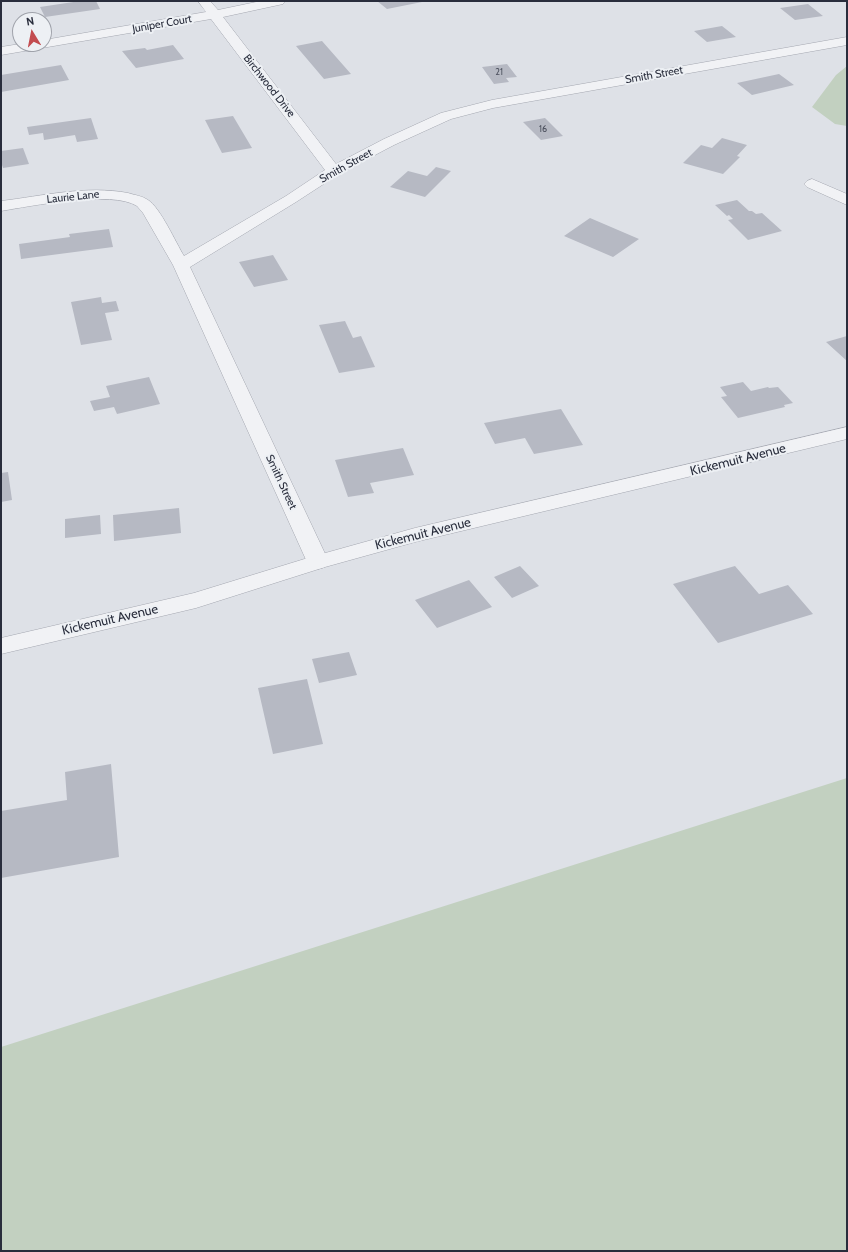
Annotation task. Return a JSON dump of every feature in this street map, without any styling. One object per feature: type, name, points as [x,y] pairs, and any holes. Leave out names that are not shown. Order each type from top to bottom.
[{"type":"street","name":"Birchwood Drive","points":[[204,1],[334,171]]},
{"type":"street","name":"Juniper Court","points":[[52,43],[214,15],[279,1]]},
{"type":"street","name":"Smith Street","points":[[318,562],[181,265],[291,199],[334,171],[429,122],[465,110],[847,41]]},
{"type":"street","name":"Juniper Court","points":[[1,51],[12,49]]},
{"type":"street","points":[[812,184],[847,200]]},
{"type":"street","name":"Laurie Lane","points":[[1,206],[88,194],[113,195],[133,199],[143,203],[150,211],[181,265]]},
{"type":"street","name":"Kickemuit Avenue","points":[[1,646],[196,600],[318,562],[415,535],[847,433]]},
{"type":"green space","points":[[847,66],[847,126],[835,124],[812,107],[836,75]]},
{"type":"green space","points":[[847,778],[847,1251],[1,1251],[1,1047]]},
{"type":"building","points":[[80,1],[96,1],[100,9],[52,16],[52,12],[42,12],[40,7]]},
{"type":"building","points":[[377,1],[422,1],[422,2],[387,9]]},
{"type":"building","points":[[808,4],[823,16],[795,20],[780,8]]},
{"type":"building","points":[[722,26],[736,37],[707,42],[694,31]]},
{"type":"building","points":[[322,41],[351,74],[324,79],[296,46]]},
{"type":"building","points":[[173,45],[184,59],[136,68],[122,51],[145,48],[147,50]]},
{"type":"building","points":[[507,64],[517,77],[506,78],[509,82],[494,84],[482,67]]},
{"type":"building","points":[[61,65],[69,80],[1,92],[1,75]]},
{"type":"building","points":[[779,74],[794,85],[752,95],[737,83]]},
{"type":"building","points":[[233,116],[252,148],[222,153],[205,120]]},
{"type":"building","points":[[91,118],[98,139],[77,142],[75,135],[44,140],[43,133],[29,135],[27,127]]},
{"type":"building","points":[[545,118],[563,136],[541,140],[523,122]]},
{"type":"building","points":[[722,138],[747,145],[737,156],[740,157],[723,174],[683,163],[701,145],[712,148]]},
{"type":"building","points":[[23,148],[29,164],[3,168],[1,162],[1,151]]},
{"type":"building","points":[[436,167],[451,171],[425,197],[390,187],[408,171],[427,176]]},
{"type":"building","points":[[737,200],[749,211],[756,214],[762,213],[782,231],[748,240],[728,220],[733,219],[729,215],[727,216],[715,205]]},
{"type":"building","points":[[590,218],[639,239],[613,257],[564,236]]},
{"type":"building","points":[[109,229],[113,247],[21,259],[19,244],[70,237],[69,234]]},
{"type":"building","points":[[273,255],[288,280],[254,287],[239,262]]},
{"type":"building","points":[[101,297],[102,303],[116,301],[119,311],[105,313],[112,340],[81,345],[71,302]]},
{"type":"building","points":[[345,321],[353,338],[361,336],[375,367],[339,373],[319,325]]},
{"type":"building","points":[[847,336],[847,361],[826,342]]},
{"type":"building","points":[[149,377],[160,404],[117,414],[114,407],[94,411],[90,401],[110,397],[106,386]]},
{"type":"building","points":[[743,382],[751,391],[768,387],[778,387],[793,403],[784,405],[785,407],[738,418],[721,397],[727,396],[720,387]]},
{"type":"building","points":[[561,409],[583,445],[534,454],[525,438],[495,444],[484,423]]},
{"type":"building","points":[[403,448],[414,475],[370,483],[374,493],[348,497],[335,460]]},
{"type":"building","points":[[8,472],[12,500],[1,502],[1,473]]},
{"type":"building","points":[[179,508],[181,533],[114,541],[113,515]]},
{"type":"building","points":[[100,515],[101,534],[65,538],[65,519]]},
{"type":"building","points":[[520,566],[539,586],[512,598],[494,577]]},
{"type":"building","points":[[735,566],[759,594],[788,585],[813,614],[718,643],[673,584]]},
{"type":"building","points":[[469,580],[492,607],[437,628],[415,600]]},
{"type":"building","points":[[349,652],[357,675],[319,683],[312,659]]},
{"type":"building","points":[[307,679],[323,744],[273,754],[258,688]]},
{"type":"building","points":[[111,764],[119,857],[1,878],[1,811],[67,800],[65,772]]}]
